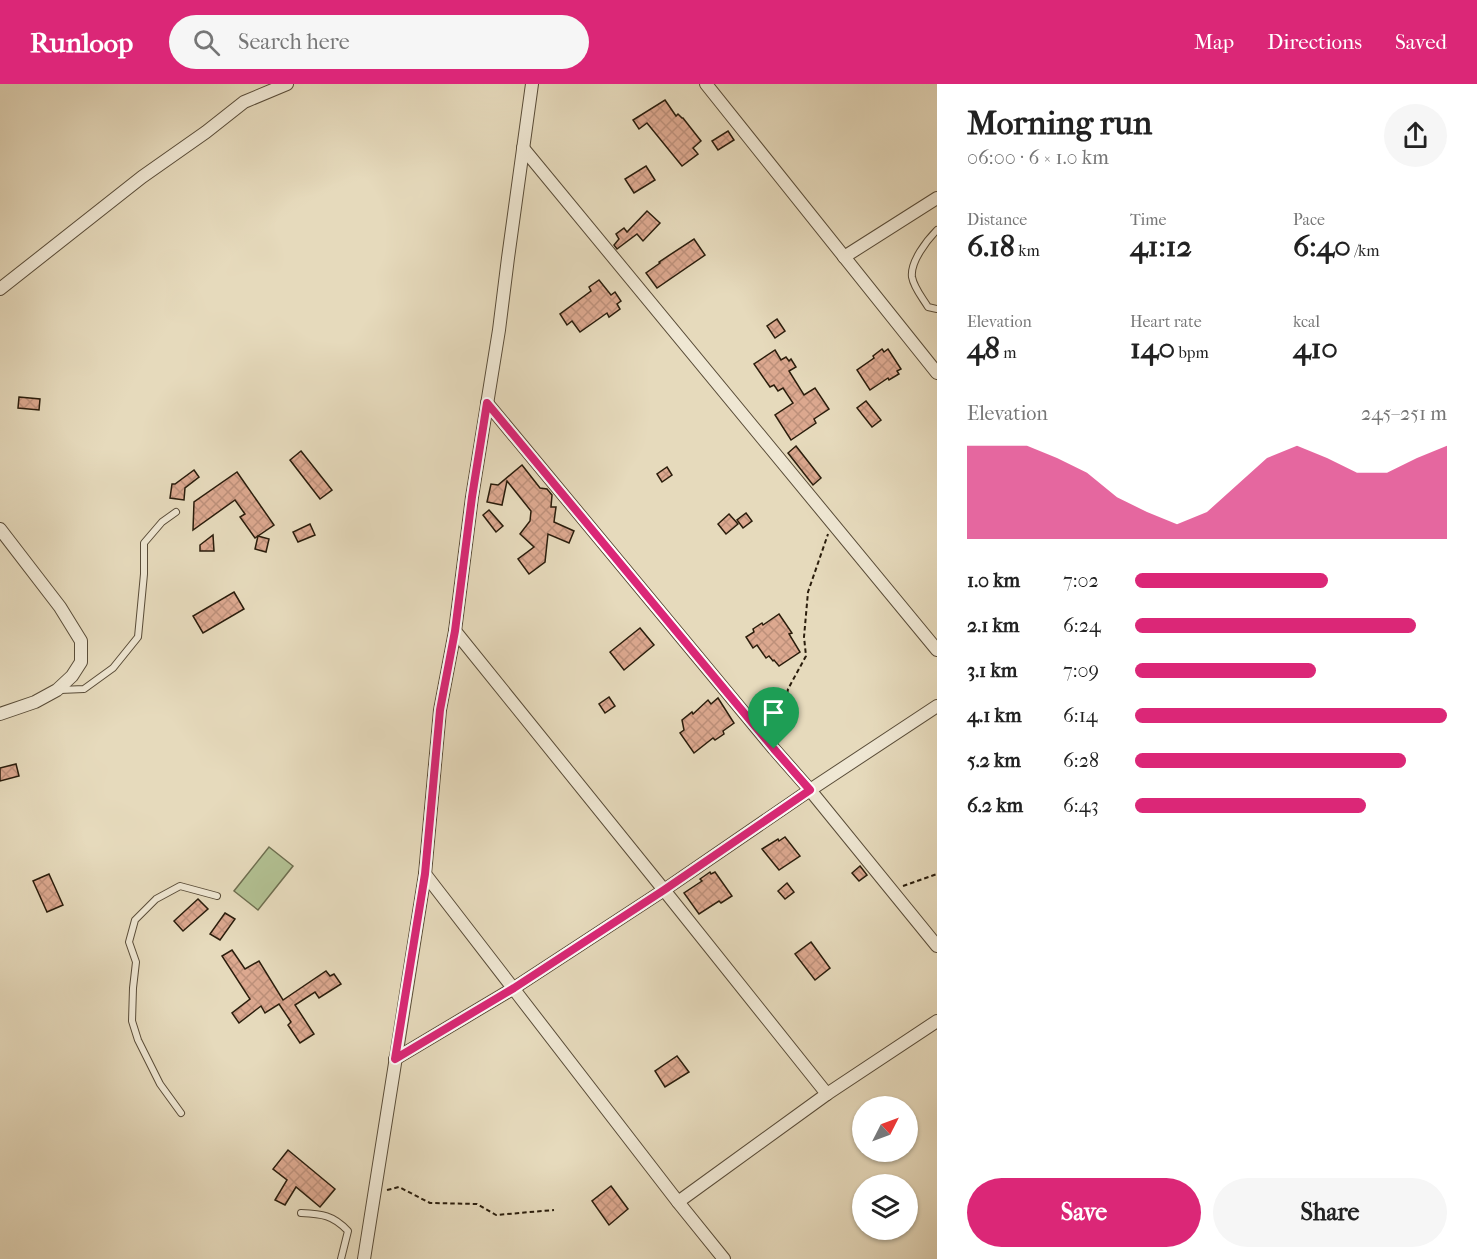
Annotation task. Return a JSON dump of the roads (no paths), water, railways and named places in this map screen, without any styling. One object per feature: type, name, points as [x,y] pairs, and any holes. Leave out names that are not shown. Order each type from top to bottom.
[{"type":"street","points":[[0,289],[142,177],[244,102],[287,84]]},
{"type":"street","points":[[364,1259],[425,874],[440,710],[455,631],[472,497],[499,330],[532,84]]},
{"type":"street","points":[[706,84],[937,372]]},
{"type":"street","points":[[523,148],[937,651]]},
{"type":"street","points":[[844,257],[937,198]]},
{"type":"street","points":[[487,403],[893,890],[937,946]]},
{"type":"street","points":[[0,529],[60,607],[81,641],[81,662],[72,676],[57,690],[35,702],[0,714]]},
{"type":"street","points":[[455,631],[826,1095]]},
{"type":"street","points":[[395,1059],[514,988],[937,706]]},
{"type":"street","points":[[425,874],[724,1259]]},
{"type":"street","points":[[678,1202],[826,1095],[937,1021]]},
{"type":"lane","points":[[937,230],[918,254],[912,274],[916,289],[928,307],[937,309]]},
{"type":"lane","points":[[57,690],[84,689],[113,668],[138,638],[144,574],[144,543],[162,522],[176,512]]},
{"type":"lane","points":[[181,1113],[160,1084],[138,1040],[132,1021],[136,962],[129,942],[135,920],[156,899],[180,886],[217,896]]},
{"type":"lane","points":[[301,1213],[326,1215],[341,1223],[348,1231],[341,1259]]}]
